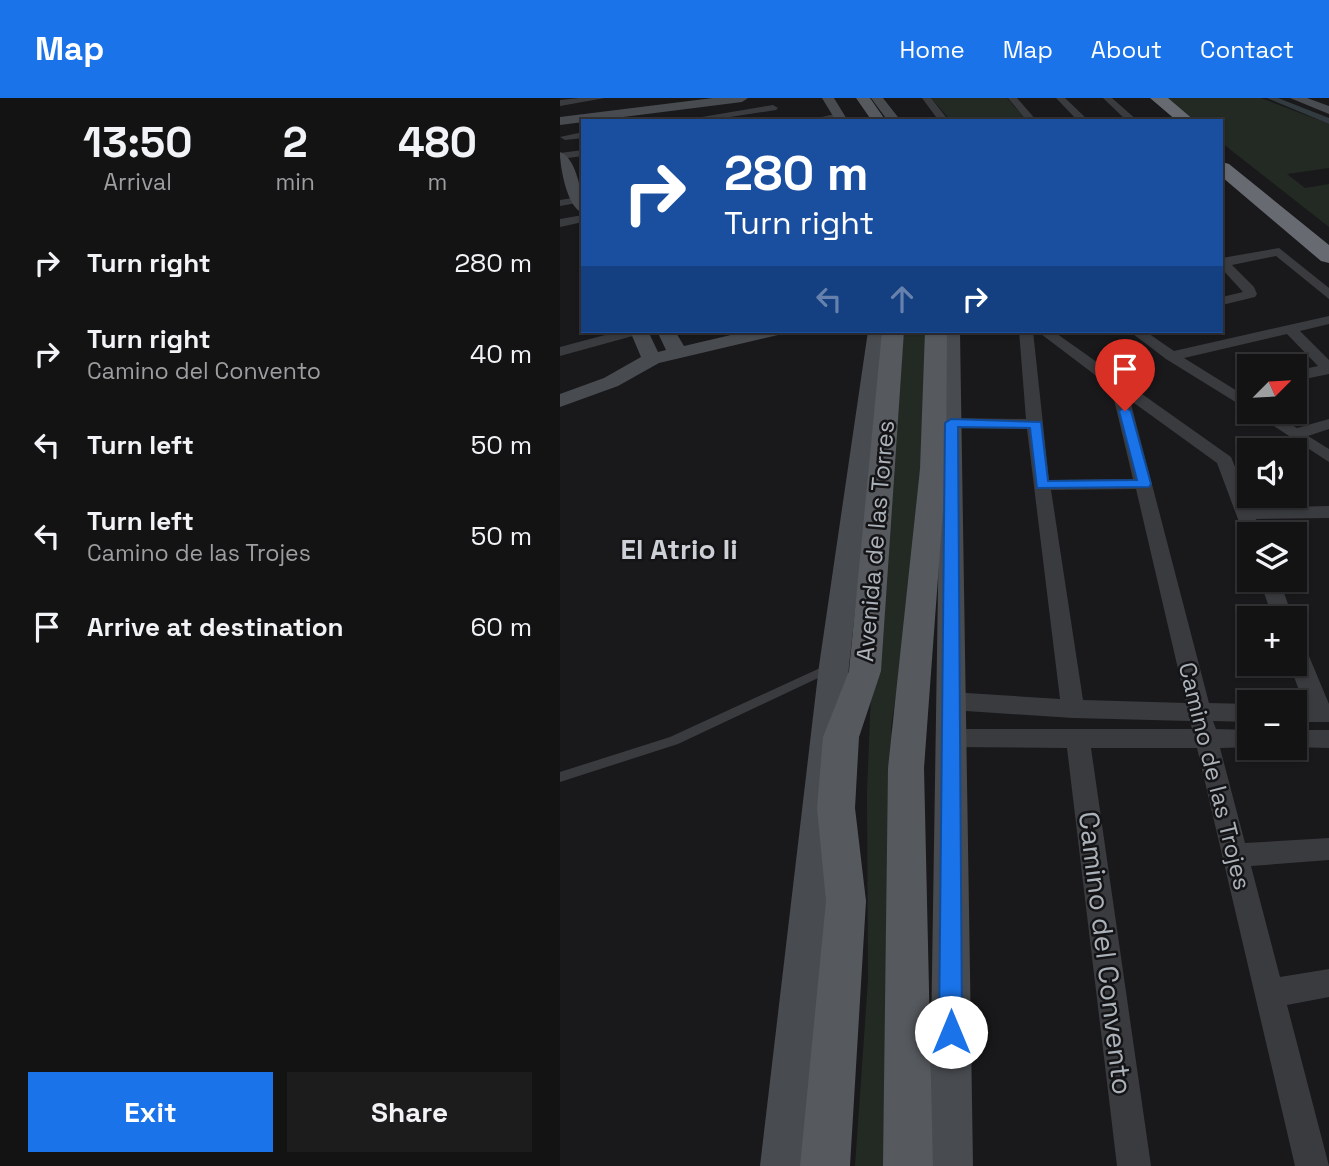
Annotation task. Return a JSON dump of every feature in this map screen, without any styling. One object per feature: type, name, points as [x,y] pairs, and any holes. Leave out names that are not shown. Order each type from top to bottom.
[{"type":"highway","points":[[1152,102],[1163,119]]},
{"type":"highway","points":[[1152,102],[1183,119]]},
{"type":"highway","points":[[1223,149],[1329,232]]},
{"type":"highway","points":[[1223,169],[1329,256]]},
{"type":"main road","points":[[855,119],[861,101],[877,119]]},
{"type":"main road","name":"Avenida de las Torres","points":[[825,1166],[846,901],[836,808],[841,737],[865,671],[893,333]]},
{"type":"main road","name":"Avenida de las Torres","points":[[908,1166],[906,768],[933,469],[936,333]]},
{"type":"street","points":[[560,103],[601,98]]},
{"type":"street","points":[[560,119],[715,98]]},
{"type":"street","points":[[560,119],[743,98]]},
{"type":"street","points":[[704,119],[776,112],[762,98]]},
{"type":"street","points":[[828,98],[841,118]]},
{"type":"street","points":[[926,98],[942,119]]},
{"type":"street","points":[[1012,98],[1030,119]]},
{"type":"street","points":[[1060,98],[1082,119]]},
{"type":"street","points":[[1107,98],[1130,119]]},
{"type":"street","points":[[1296,98],[1329,110]]},
{"type":"street","points":[[861,101],[885,119]]},
{"type":"street","points":[[861,101],[892,119]]},
{"type":"street","points":[[562,132],[581,135]]},
{"type":"street","points":[[562,132],[581,170]]},
{"type":"street","points":[[560,203],[581,204],[572,154]]},
{"type":"street","points":[[560,223],[581,218]]},
{"type":"street","points":[[1223,263],[1279,252],[1329,295]]},
{"type":"street","points":[[1223,264],[1250,290],[1250,294],[1223,301]]},
{"type":"street","points":[[1171,356],[1329,320]]},
{"type":"street","points":[[1290,329],[1328,369]]},
{"type":"street","points":[[560,352],[630,333]]},
{"type":"street","points":[[638,333],[652,359]]},
{"type":"street","points":[[667,333],[678,353]]},
{"type":"street","name":"Avenida de las Torres","points":[[782,1166],[834,666],[877,333]]},
{"type":"street","points":[[951,333],[951,1166]]},
{"type":"street","points":[[1026,333],[1041,485],[1073,709]]},
{"type":"street","points":[[1047,333],[1225,461],[1247,522]]},
{"type":"street","points":[[1139,333],[1237,397]]},
{"type":"street","points":[[560,401],[611,382],[652,359],[739,335]]},
{"type":"street","points":[[1307,373],[1328,369]]},
{"type":"street","name":"Camino de las Trojes","points":[[1119,387],[1312,1166]]},
{"type":"street","points":[[1226,391],[1237,389]]},
{"type":"street","points":[[951,423],[1036,424]]},
{"type":"street","points":[[1280,424],[1329,457]]},
{"type":"street","points":[[1296,434],[1329,424]]},
{"type":"street","points":[[1041,485],[1145,484]]},
{"type":"street","points":[[1244,514],[1329,512]]},
{"type":"street","points":[[1307,675],[1324,713]]},
{"type":"street","points":[[951,701],[1073,709],[1237,713]]},
{"type":"street","points":[[951,738],[1237,738]]},
{"type":"street","name":"Camino del Convento","points":[[1078,739],[1134,1166]]},
{"type":"street","points":[[1307,739],[1329,739]]},
{"type":"street","points":[[1234,855],[1329,849]]},
{"type":"street","points":[[1269,993],[1329,983]]},
{"type":"lane","points":[[560,777],[674,741],[834,666]]},
{"type":"shaded area","points":[[931,98],[1007,98],[1025,119],[949,119]]},
{"type":"shaded area","points":[[1164,98],[1261,98],[1329,124],[1329,168],[1287,174],[1305,188],[1329,184],[1329,227],[1223,144],[1223,119],[1190,119]]},
{"type":"shaded area","points":[[901,333],[926,333],[920,544],[891,727],[903,822],[884,1166],[855,1166],[868,980],[867,792],[871,693]]},
{"type":"waterway","points":[[1271,98],[1329,121]]},
{"type":"district","name":"El Atrio Ii","points":[[679,549]]},
{"type":"route","points":[[951,1032],[951,423],[1036,424],[1041,485],[1145,484],[1125,411]]}]
